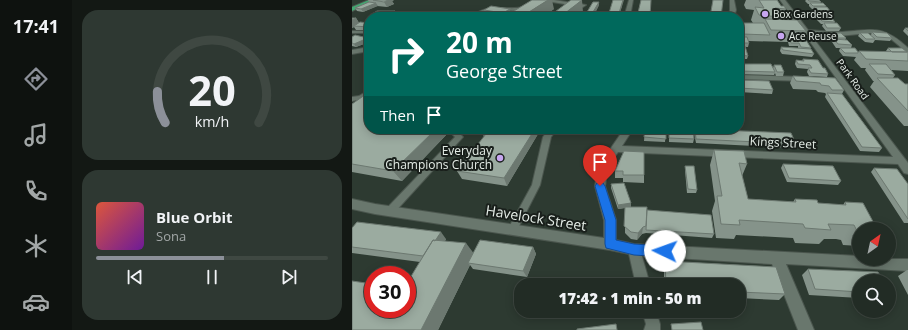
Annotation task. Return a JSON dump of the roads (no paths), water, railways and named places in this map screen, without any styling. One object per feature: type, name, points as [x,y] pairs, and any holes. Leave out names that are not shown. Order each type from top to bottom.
[{"type":"main road","points":[[352,9],[373,0]]},
{"type":"street","points":[[543,0],[583,5]]},
{"type":"street","points":[[628,12],[631,0]]},
{"type":"street","points":[[732,0],[732,12]]},
{"type":"street","name":"Park Road","points":[[782,0],[806,32],[838,80],[908,170]]},
{"type":"street","points":[[806,32],[849,33],[867,30],[877,31],[887,34],[895,39],[908,51]]},
{"type":"street","points":[[352,52],[364,51]]},
{"type":"street","points":[[744,77],[810,80]]},
{"type":"street","points":[[610,244],[610,220],[600,186],[603,168],[626,134]]},
{"type":"street","name":"Kings Street","points":[[616,149],[902,161]]},
{"type":"street","name":"Havelock Street","points":[[352,204],[375,209],[610,244],[634,250],[908,264]]},
{"type":"street","points":[[634,250],[641,278]]},
{"type":"street","points":[[776,258],[806,330]]},
{"type":"street","points":[[651,318],[653,324],[652,330]]},
{"type":"lane","points":[[536,3],[543,0]]},
{"type":"lane","points":[[482,12],[489,8],[512,11],[529,6]]},
{"type":"lane","points":[[352,32],[364,32]]},
{"type":"lane","points":[[352,99],[361,98],[364,96]]},
{"type":"lane","points":[[390,211],[459,137],[456,134]]},
{"type":"lane","points":[[513,229],[536,185],[547,137],[549,134]]},
{"type":"place","name":"Box Gardens","points":[[765,14]]},
{"type":"place","name":"Ace Reuse","points":[[781,36]]},
{"type":"place","name":"Everyday Champions Church","points":[[500,158]]}]
